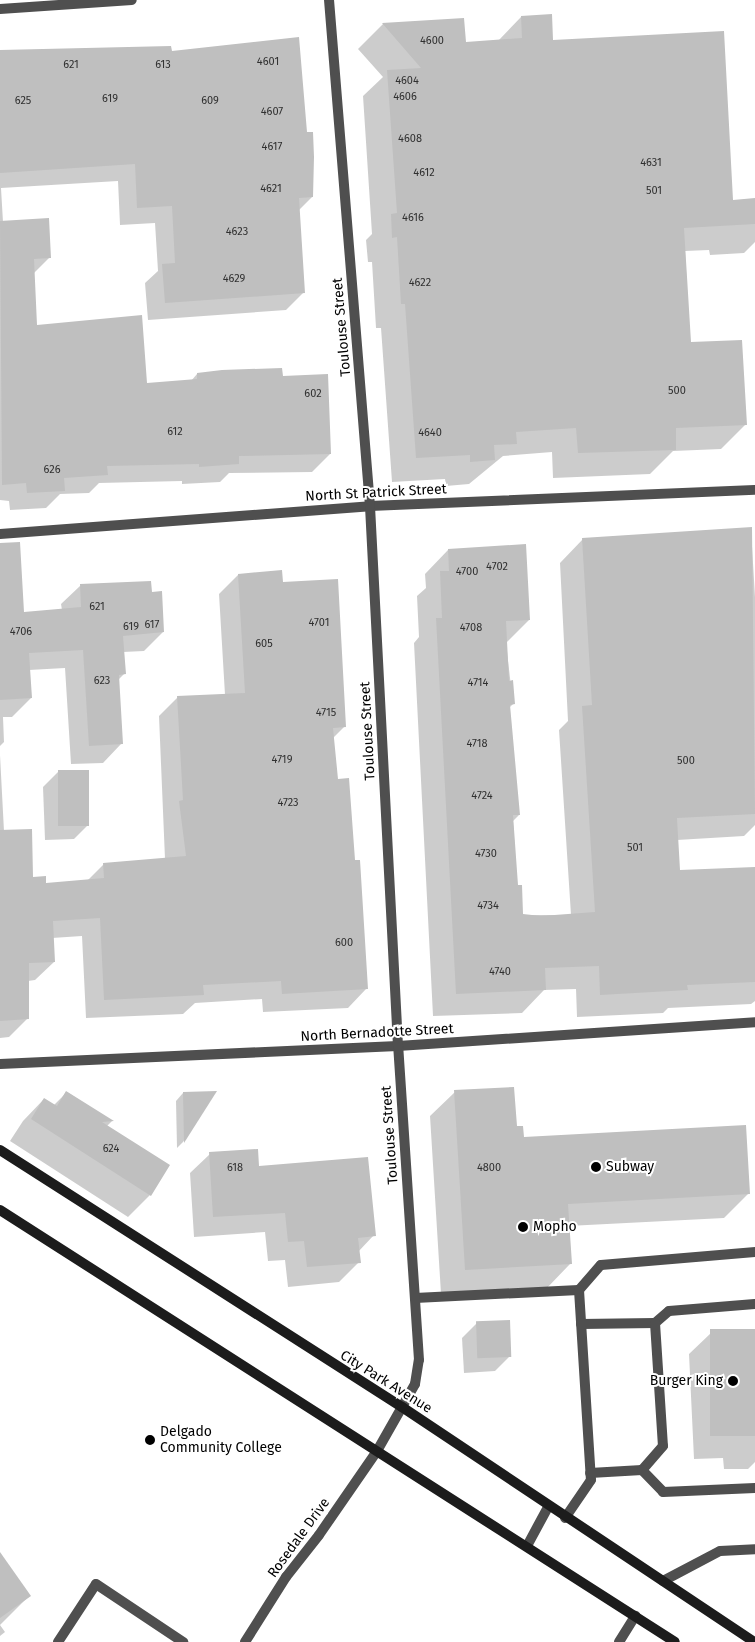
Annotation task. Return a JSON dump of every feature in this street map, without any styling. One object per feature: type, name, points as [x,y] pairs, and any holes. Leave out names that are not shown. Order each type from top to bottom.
[{"type":"main road","name":"City Park Avenue","points":[[0,1150],[402,1407],[548,1507],[755,1642]]},
{"type":"main road","points":[[0,1210],[675,1642]]},
{"type":"street","points":[[0,9],[132,0]]},
{"type":"street","name":"Toulouse Street","points":[[329,0],[370,506],[398,1046],[419,1360],[414,1384],[377,1451]]},
{"type":"street","name":"North St Patrick Street","points":[[0,534],[370,506],[755,490]]},
{"type":"street","name":"North Bernadotte Street","points":[[0,1064],[398,1046],[755,1022]]},
{"type":"street","points":[[565,1518],[591,1480],[579,1290],[601,1265],[755,1252]]},
{"type":"street","points":[[414,1298],[579,1290]]},
{"type":"street","points":[[581,1324],[655,1323],[669,1311],[755,1304]]},
{"type":"street","points":[[590,1473],[642,1470],[663,1446],[655,1323]]},
{"type":"street","name":"Rosedale Drive","points":[[245,1642],[286,1577],[319,1535],[377,1451]]},
{"type":"street","points":[[642,1470],[663,1492],[755,1488]]},
{"type":"street","points":[[527,1546],[548,1507]]},
{"type":"street","points":[[663,1581],[720,1551],[755,1549]]},
{"type":"street","points":[[58,1642],[96,1584],[183,1642]]},
{"type":"street","points":[[619,1642],[635,1616]]},
{"type":"building","points":[[552,14],[553,40],[724,31],[733,200],[755,198],[755,224],[684,228],[691,342],[742,340],[747,425],[676,428],[676,450],[578,453],[576,428],[516,432],[517,444],[494,445],[495,460],[470,462],[470,455],[416,458],[405,304],[401,304],[397,237],[392,238],[391,214],[397,213],[387,70],[421,68],[382,23],[464,18],[466,42],[522,38],[521,16]]},
{"type":"building","points":[[299,37],[307,132],[313,132],[314,157],[313,197],[299,198],[305,293],[165,303],[162,264],[175,263],[172,206],[137,208],[135,164],[0,173],[0,50],[171,46],[172,51]]},
{"type":"building","points":[[49,218],[51,258],[34,259],[37,325],[142,315],[147,383],[197,379],[197,373],[222,370],[282,368],[283,376],[328,374],[331,454],[239,456],[239,464],[199,467],[199,464],[107,466],[108,475],[64,478],[65,491],[27,493],[26,483],[2,485],[0,221]]},
{"type":"building","points":[[752,527],[755,814],[677,818],[680,870],[755,867],[755,982],[687,985],[688,990],[600,995],[599,966],[545,968],[546,990],[456,994],[436,618],[442,618],[440,571],[449,571],[448,549],[526,544],[530,620],[506,621],[509,681],[513,680],[515,704],[510,705],[520,815],[513,815],[518,885],[522,885],[523,914],[541,916],[595,912],[582,706],[592,705],[582,538]]},
{"type":"building","points":[[20,542],[24,612],[81,607],[80,584],[151,581],[152,592],[162,591],[164,632],[123,636],[126,674],[119,675],[123,744],[89,746],[83,650],[29,653],[32,698],[0,700],[0,543]]},
{"type":"building","points":[[282,570],[283,582],[338,579],[346,727],[333,728],[338,779],[349,778],[355,860],[360,860],[368,989],[282,994],[281,981],[203,985],[204,995],[104,1000],[100,918],[53,921],[55,962],[29,963],[29,1019],[0,1021],[0,830],[32,829],[33,877],[46,876],[46,883],[104,878],[103,863],[186,856],[179,801],[183,800],[177,696],[245,693],[238,574]]},
{"type":"building","points":[[58,770],[89,770],[89,826],[58,826]]},
{"type":"building","points":[[514,1087],[517,1126],[523,1126],[524,1137],[746,1125],[750,1194],[568,1204],[572,1264],[465,1270],[454,1090]]},
{"type":"building","points":[[66,1091],[114,1121],[102,1122],[170,1165],[151,1196],[31,1119],[44,1098],[57,1106]]},
{"type":"building","points":[[217,1091],[184,1143],[183,1092]]},
{"type":"building","points":[[258,1149],[259,1166],[368,1157],[376,1236],[358,1238],[361,1263],[307,1267],[304,1241],[288,1242],[285,1213],[213,1217],[209,1152]]},
{"type":"building","points":[[510,1320],[511,1357],[477,1358],[476,1321]]},
{"type":"building","points":[[710,1329],[755,1329],[755,1436],[710,1436]]},
{"type":"building","points":[[0,1552],[31,1596],[0,1618]]},
{"type":"place","name":"Subway","points":[[596,1167]]},
{"type":"place","name":"Mopho","points":[[523,1227]]},
{"type":"place","name":"Burger King","points":[[733,1381]]},
{"type":"place","name":"Delgado Community College","points":[[150,1440]]}]
